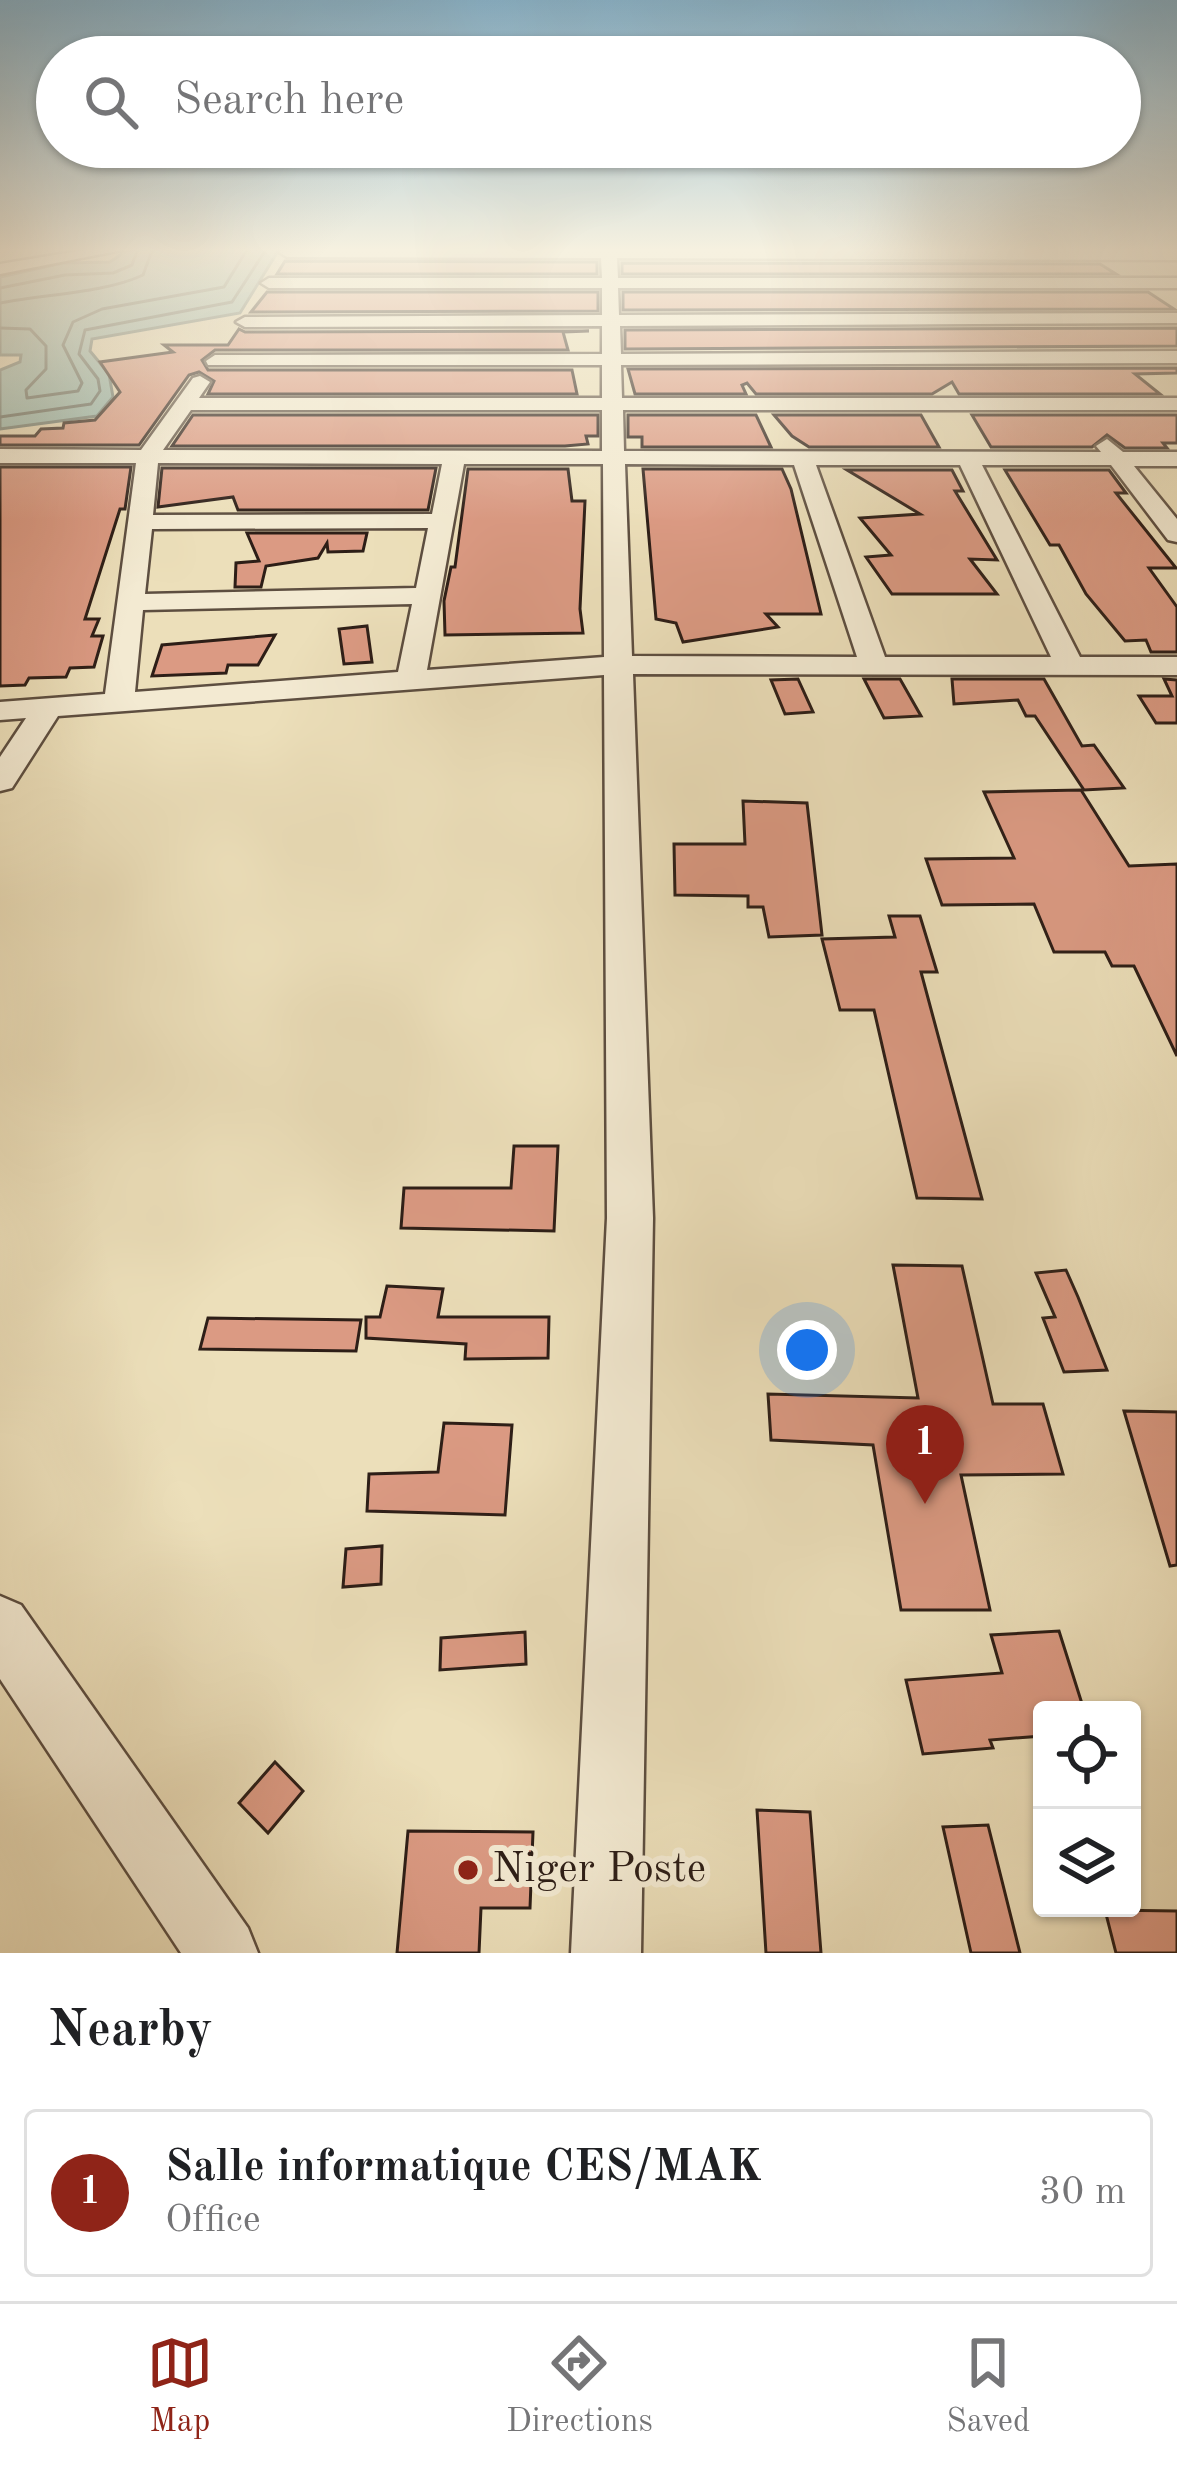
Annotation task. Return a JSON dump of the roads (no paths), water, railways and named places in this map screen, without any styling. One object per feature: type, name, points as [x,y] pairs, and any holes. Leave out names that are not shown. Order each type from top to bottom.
[{"type":"street","points":[[119,702],[148,456],[232,339]]},
{"type":"street","points":[[215,361],[342,339]]},
{"type":"street","points":[[606,1953],[629,1219],[610,339]]},
{"type":"street","points":[[843,339],[1177,404]]},
{"type":"street","points":[[1024,339],[1177,536]]},
{"type":"street","points":[[183,404],[611,404],[1056,381],[1177,357]]},
{"type":"street","points":[[411,680],[455,455]]},
{"type":"street","points":[[0,456],[1177,459]]},
{"type":"street","points":[[802,456],[874,665]]},
{"type":"street","points":[[967,458],[1070,666]]},
{"type":"street","points":[[139,522],[442,521]]},
{"type":"street","points":[[129,602],[427,596]]},
{"type":"street","points":[[0,710],[615,665],[1177,666]]},
{"type":"street","points":[[0,781],[49,707]]},
{"type":"street","points":[[0,1626],[223,1953]]},
{"type":"water","points":[[0,339],[92,339],[90,351],[109,374],[113,397],[97,416],[0,429],[0,370],[20,362],[21,355],[0,355]]},
{"type":"place","name":"Salle informatique CES/MAK","points":[[925,1504]]},
{"type":"place","name":"Niger Poste","points":[[468,1870]]}]
